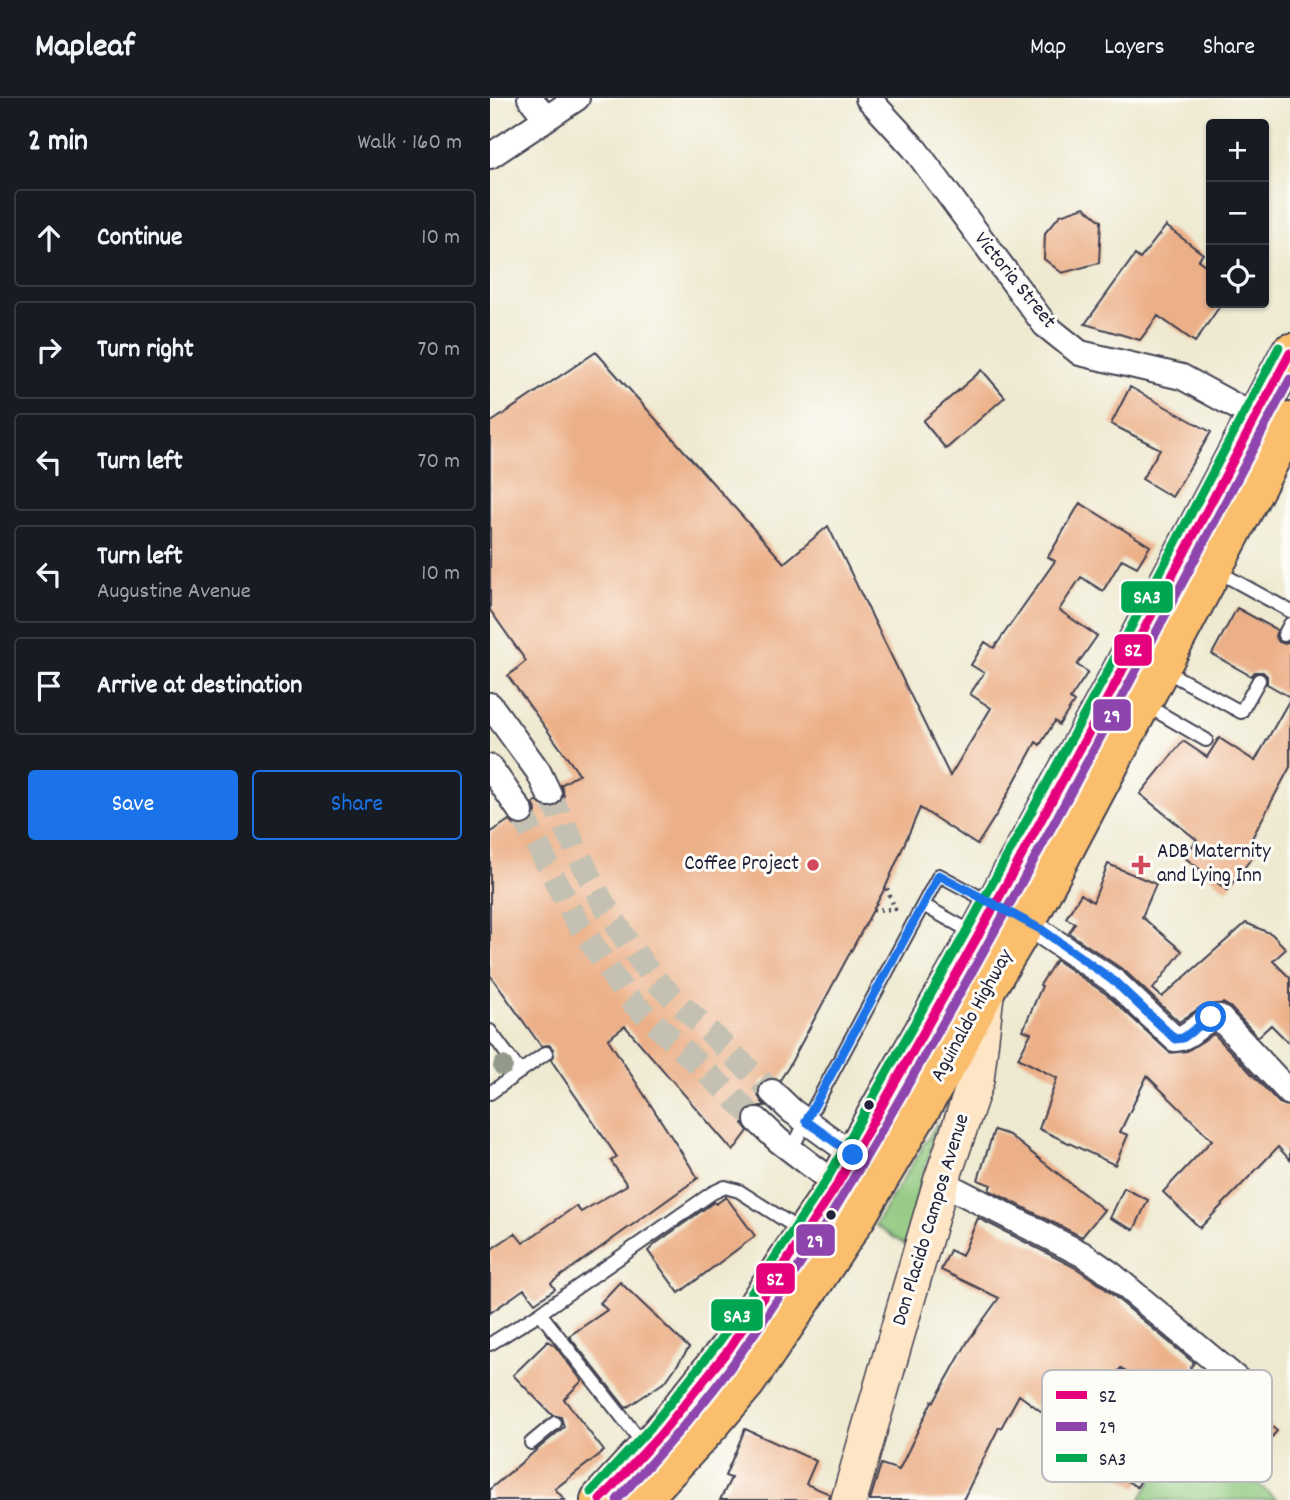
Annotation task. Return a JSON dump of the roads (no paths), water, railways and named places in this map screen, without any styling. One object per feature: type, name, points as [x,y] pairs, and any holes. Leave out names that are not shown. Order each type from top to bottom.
[{"type":"highway","name":"Aguinaldo Highway","points":[[1147,659],[1213,569],[1276,424],[1290,353]]},
{"type":"highway","name":"Aguinaldo Highway","points":[[600,1500],[650,1474],[712,1422],[746,1382],[855,1219],[854,1176],[1128,696],[1276,424]]},
{"type":"highway","name":"Aguinaldo Highway","points":[[650,1474],[806,1234],[950,1059],[986,989],[999,921]]},
{"type":"main road","name":"Don Placido Campos Avenue","points":[[849,1500],[941,1182],[976,1080],[986,989],[999,921]]},
{"type":"street","points":[[530,98],[546,118]]},
{"type":"street","points":[[490,156],[577,98]]},
{"type":"street","name":"Victoria Street","points":[[868,98],[914,148],[1045,325],[1080,353],[1182,377],[1276,424]]},
{"type":"street","points":[[490,705],[538,771],[549,794]]},
{"type":"street","points":[[490,767],[522,811]]},
{"type":"street","points":[[999,921],[1115,982],[1175,1039],[1183,1038],[1211,1017],[1219,1017],[1290,1093]]},
{"type":"street","points":[[772,1092],[806,1121],[854,1176]]},
{"type":"street","points":[[757,1120],[791,1150],[854,1176]]},
{"type":"street","points":[[941,1182],[1084,1255],[1111,1274],[1226,1370]]},
{"type":"lane","points":[[1213,569],[1290,611]]},
{"type":"lane","points":[[1147,659],[1241,712],[1259,680]]},
{"type":"lane","points":[[1128,696],[1206,740]]},
{"type":"lane","points":[[791,1150],[939,875],[999,921]]},
{"type":"lane","points":[[923,905],[999,921]]},
{"type":"lane","points":[[490,1031],[520,1072]]},
{"type":"lane","points":[[490,1093],[546,1053]]},
{"type":"lane","points":[[490,1344],[540,1313],[712,1193],[725,1187],[739,1191],[806,1234]]},
{"type":"lane","points":[[540,1313],[650,1474]]},
{"type":"lane","points":[[531,1443],[555,1423]]},
{"type":"tunnel","points":[[549,794],[600,898],[652,977],[772,1092]]},
{"type":"tunnel","points":[[521,812],[573,915],[626,996],[757,1120]]},
{"type":"place","name":"Coffee Project","points":[[813,865]]},
{"type":"place","name":"ADB Maternity and Lying Inn","points":[[1141,865]]}]
